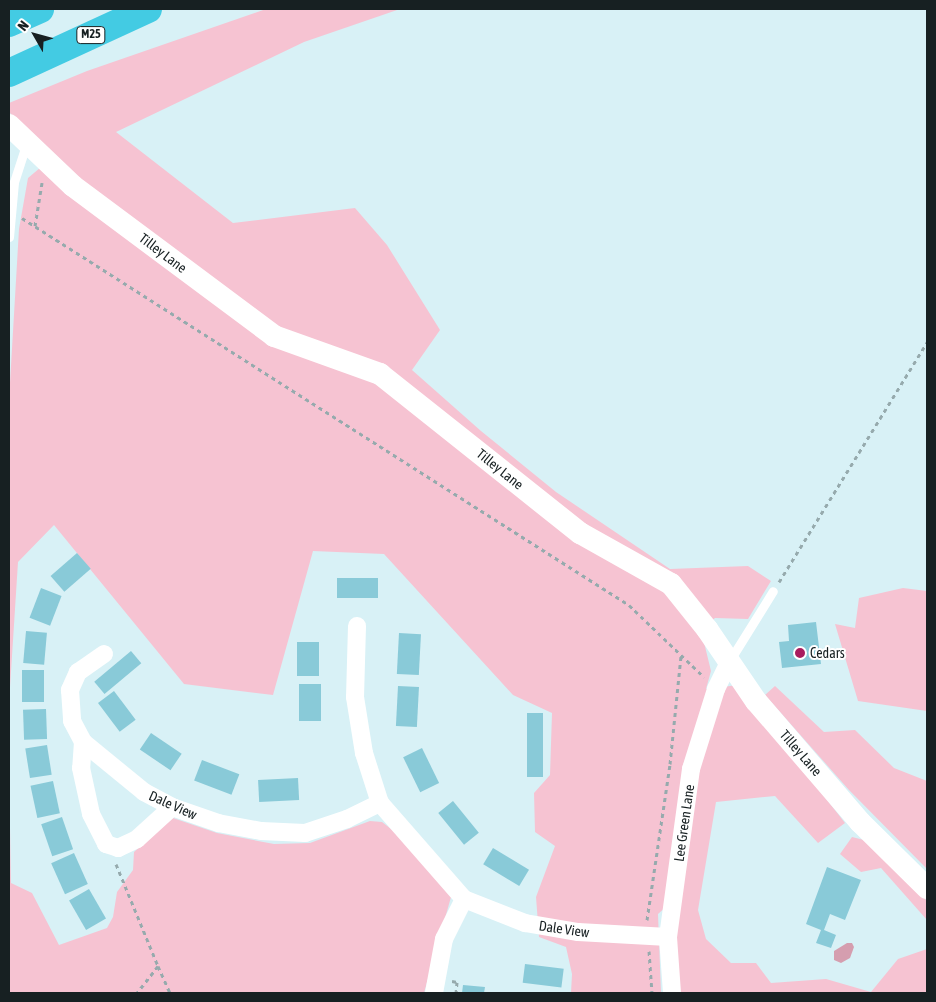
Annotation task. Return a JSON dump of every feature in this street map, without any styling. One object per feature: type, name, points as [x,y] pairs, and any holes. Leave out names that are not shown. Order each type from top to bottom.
[{"type":"highway","points":[[9,23],[40,9]]},
{"type":"highway","name":"M25","points":[[9,73],[148,9]]},
{"type":"street","name":"Tilley Lane","points":[[9,125],[26,144],[74,186],[274,336],[380,374],[580,534],[671,584],[730,660],[756,701],[860,822],[927,888]]},
{"type":"street","name":"Dale View","points":[[357,626],[355,697],[364,753],[380,803],[464,899],[525,923],[578,932],[668,936]]},
{"type":"street","name":"Dale View","points":[[104,654],[78,672],[70,690],[72,721],[83,742],[144,792],[172,807],[218,823],[261,831],[305,833],[347,819],[380,803]]},
{"type":"street","name":"Lee Green Lane","points":[[672,993],[668,936],[691,769],[716,689],[730,660]]},
{"type":"street","points":[[83,742],[81,768],[91,814],[106,844],[118,848],[137,839],[172,807]]},
{"type":"street","points":[[434,993],[444,939],[464,899]]},
{"type":"lane","points":[[9,237],[14,182],[26,144]]},
{"type":"lane","points":[[730,660],[773,591]]},
{"type":"path","points":[[36,226],[42,177]]},
{"type":"path","points":[[11,211],[629,605],[716,689]]},
{"type":"path","points":[[773,591],[927,342]]},
{"type":"path","points":[[647,925],[670,764],[681,655]]},
{"type":"path","points":[[106,844],[170,993]]},
{"type":"path","points":[[648,944],[652,993]]},
{"type":"path","points":[[137,993],[158,966]]},
{"type":"shaded area","points":[[266,9],[400,9],[304,42],[116,132],[233,223],[355,208],[387,245],[440,330],[412,370],[481,431],[556,492],[670,569],[748,566],[771,581],[748,619],[715,618],[701,630],[711,671],[706,689],[738,685],[845,823],[818,843],[775,796],[716,802],[698,910],[706,939],[731,963],[756,963],[771,983],[826,979],[871,992],[898,959],[927,949],[927,993],[678,993],[667,906],[658,914],[661,993],[571,993],[572,974],[566,947],[539,937],[536,897],[555,846],[535,832],[534,793],[550,775],[552,713],[513,695],[384,554],[313,551],[273,695],[184,684],[54,525],[18,562],[9,703],[9,400],[19,229],[28,178],[53,157],[9,112],[9,103],[87,71]]},
{"type":"shaded area","points":[[903,588],[927,591],[927,711],[858,701],[835,624],[855,628],[859,598]]},
{"type":"shaded area","points":[[775,686],[824,732],[855,730],[894,768],[927,781],[927,869],[849,790],[765,695]]},
{"type":"shaded area","points":[[9,771],[11,883],[32,893],[59,945],[107,928],[113,917],[117,892],[133,870],[134,852],[173,818],[217,833],[274,844],[310,843],[370,821],[382,822],[395,832],[451,897],[424,993],[9,993]]},
{"type":"shaded area","points":[[852,837],[868,841],[927,901],[927,920],[881,868],[861,872],[840,854]]},
{"type":"shaded area","points":[[847,943],[852,943],[854,947],[850,958],[841,963],[834,960],[834,951]]},
{"type":"building","points":[[77,553],[91,569],[64,592],[51,576]]},
{"type":"building","points":[[337,578],[378,578],[378,598],[337,598]]},
{"type":"building","points":[[41,588],[62,596],[50,626],[30,618]]},
{"type":"building","name":"Cedars","points":[[816,622],[821,664],[782,668],[779,642],[789,641],[788,625]]},
{"type":"building","points":[[26,631],[47,633],[44,665],[23,663]]},
{"type":"building","points":[[399,633],[421,634],[419,675],[397,674]]},
{"type":"building","points":[[297,642],[319,642],[319,676],[297,676]]},
{"type":"building","points":[[131,651],[141,663],[105,694],[94,682]]},
{"type":"building","points":[[22,670],[44,670],[44,702],[22,702]]},
{"type":"building","points":[[299,684],[321,684],[321,721],[299,721]]},
{"type":"building","points":[[398,686],[419,687],[417,727],[396,726]]},
{"type":"building","points":[[114,691],[136,720],[120,732],[98,703]]},
{"type":"building","points":[[46,709],[47,739],[24,740],[23,710]]},
{"type":"building","points":[[527,713],[543,713],[543,777],[527,777]]},
{"type":"building","points":[[151,733],[182,754],[170,770],[140,750]]},
{"type":"building","points":[[47,745],[52,775],[30,778],[25,748]]},
{"type":"building","points":[[422,748],[439,783],[420,792],[403,757]]},
{"type":"building","points":[[202,760],[239,774],[231,795],[194,781]]},
{"type":"building","points":[[298,778],[299,800],[259,802],[258,780]]},
{"type":"building","points":[[53,781],[60,813],[37,818],[31,786]]},
{"type":"building","points":[[453,801],[479,833],[464,845],[438,813]]},
{"type":"building","points":[[62,817],[73,849],[52,856],[41,824]]},
{"type":"building","points":[[493,848],[529,870],[519,886],[483,864]]},
{"type":"building","points":[[74,853],[88,884],[65,894],[51,863]]},
{"type":"building","points":[[827,867],[861,880],[845,920],[830,914],[824,930],[836,935],[831,948],[816,943],[821,930],[806,924]]},
{"type":"building","points":[[89,889],[106,918],[86,930],[69,900]]},
{"type":"building","points":[[525,964],[564,969],[561,988],[523,983]]},
{"type":"building","points":[[463,985],[485,987],[484,993],[462,993]]},
{"type":"place","name":"Cedars","points":[[800,653]]}]
